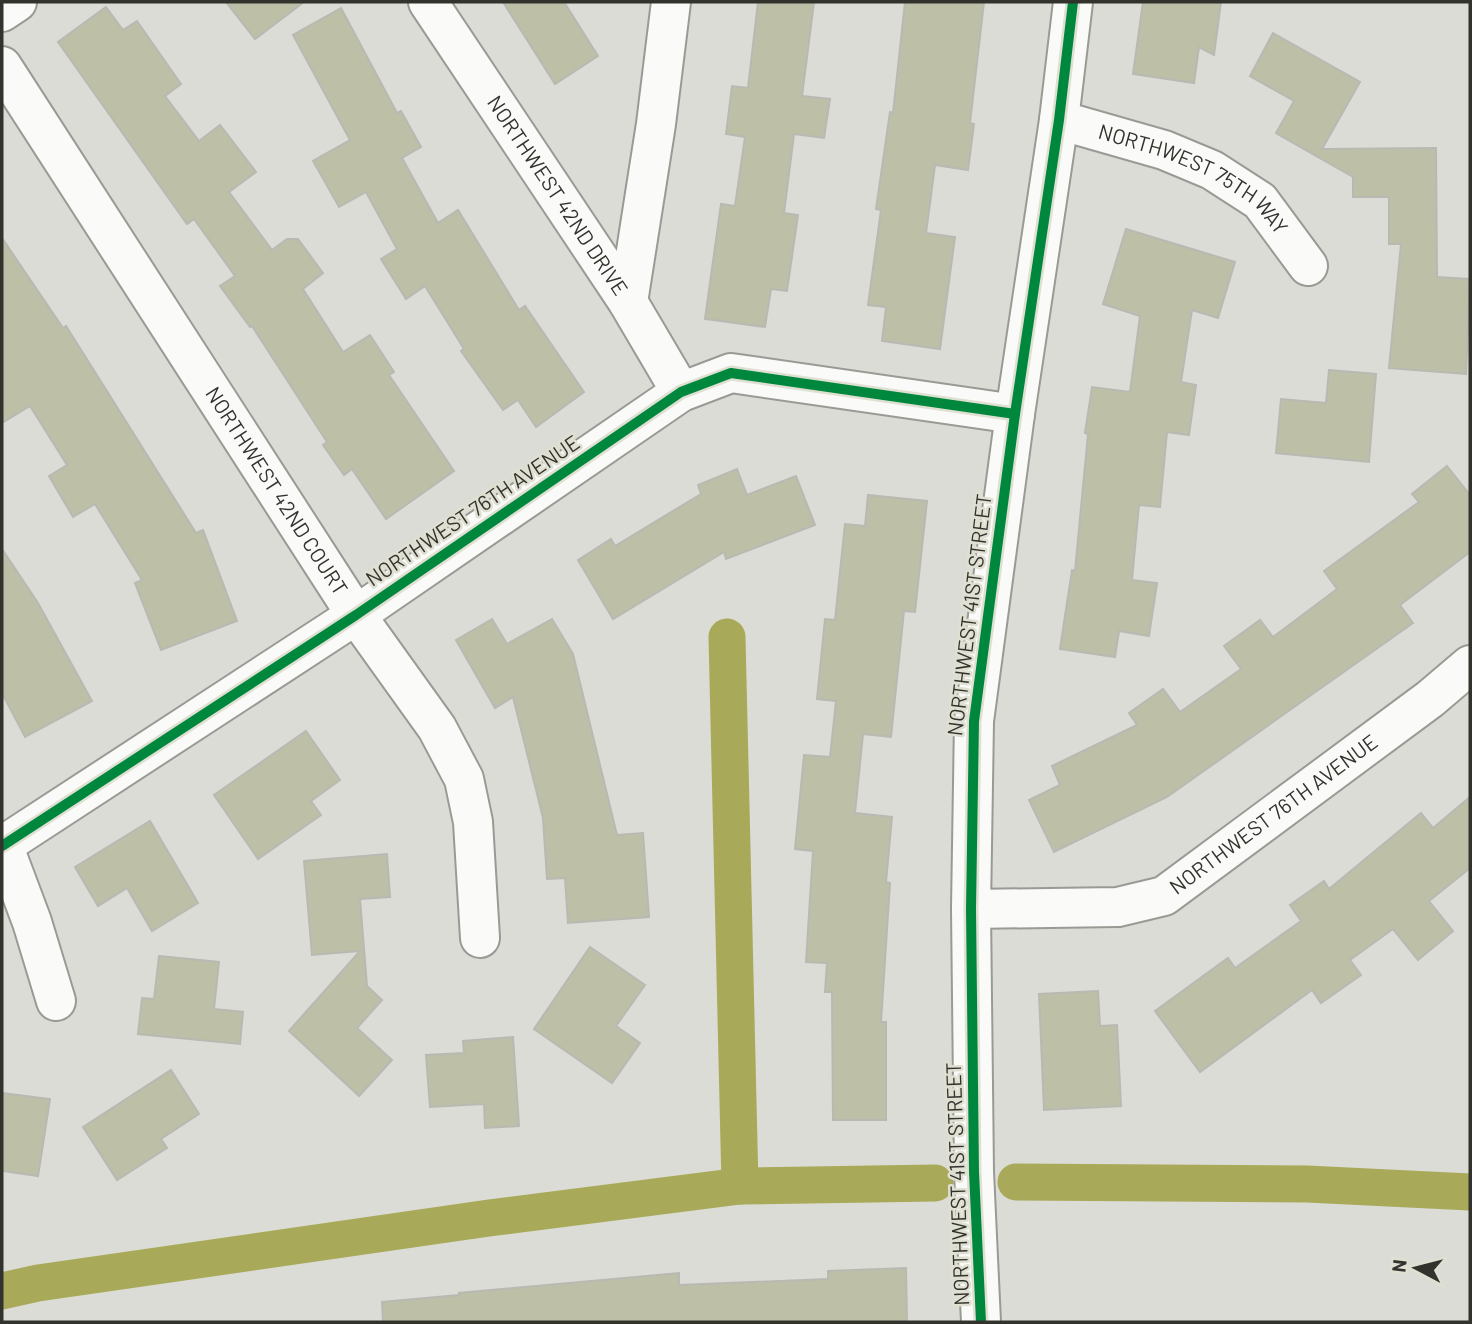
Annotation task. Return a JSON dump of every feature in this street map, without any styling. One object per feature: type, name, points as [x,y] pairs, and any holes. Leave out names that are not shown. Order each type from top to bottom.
[{"type":"street","points":[[2,12],[17,2]]},
{"type":"street","name":"NORTHWEST 42ND DRIVE","points":[[428,2],[628,302],[681,392]]},
{"type":"street","points":[[628,302],[656,124],[671,2]]},
{"type":"street","name":"NORTHWEST 41ST STREET","points":[[981,1322],[974,1172],[971,909],[974,722],[1015,414],[1059,120],[1073,2]]},
{"type":"street","name":"NORTHWEST 42ND COURT","points":[[2,66],[356,615],[437,729],[464,779],[473,822],[481,938]]},
{"type":"street","name":"NORTHWEST 75TH WAY","points":[[1059,120],[1164,150],[1212,170],[1260,201],[1308,265]]},
{"type":"street","name":"NORTHWEST 76TH AVENUE","points":[[2,845],[356,615],[681,392],[731,373],[1015,414]]},
{"type":"street","name":"NORTHWEST 76TH AVENUE","points":[[971,909],[1118,907],[1164,896],[1419,708],[1470,665]]},
{"type":"street","points":[[2,845],[32,922],[56,1000]]},
{"type":"building","points":[[226,2],[304,2],[255,39]]},
{"type":"building","points":[[503,2],[564,2],[598,56],[555,84]]},
{"type":"building","points":[[758,2],[814,2],[802,96],[830,99],[824,138],[794,134],[784,213],[798,215],[787,291],[771,289],[765,327],[705,319],[721,204],[735,206],[745,137],[726,134],[732,86],[748,88]]},
{"type":"building","points":[[905,2],[984,2],[970,123],[974,124],[968,170],[935,165],[926,233],[955,237],[940,349],[882,341],[886,307],[868,305],[881,210],[876,209],[890,112],[893,113]]},
{"type":"building","points":[[1143,2],[1221,2],[1214,55],[1199,47],[1194,83],[1133,74]]},
{"type":"building","points":[[106,7],[123,30],[137,21],[181,84],[165,96],[199,141],[220,125],[256,172],[229,192],[272,250],[287,239],[298,239],[323,273],[303,289],[343,352],[370,335],[394,372],[389,375],[454,471],[386,519],[352,469],[344,475],[323,445],[327,442],[252,326],[250,327],[220,286],[235,276],[194,219],[187,224],[58,42]]},
{"type":"building","points":[[341,8],[397,113],[401,111],[421,147],[402,158],[438,223],[458,210],[519,310],[525,306],[584,392],[536,427],[518,400],[503,410],[461,351],[464,349],[425,286],[406,299],[381,259],[397,249],[366,192],[339,207],[313,161],[350,140],[293,35]]},
{"type":"building","points":[[1273,33],[1360,82],[1322,149],[1436,148],[1437,277],[1470,279],[1466,374],[1389,368],[1401,244],[1389,244],[1389,197],[1353,197],[1353,177],[1276,133],[1294,101],[1250,76]]},
{"type":"building","points":[[1126,229],[1235,262],[1218,318],[1192,310],[1181,382],[1196,385],[1189,435],[1167,432],[1160,507],[1139,505],[1132,580],[1157,583],[1149,636],[1119,631],[1115,657],[1060,649],[1072,570],[1075,571],[1088,434],[1085,433],[1092,387],[1130,392],[1140,316],[1103,304]]},
{"type":"building","points":[[2,238],[63,328],[66,326],[196,533],[203,530],[237,621],[161,650],[135,583],[142,580],[95,504],[73,517],[49,476],[67,465],[30,406],[2,423]]},
{"type":"building","points":[[1329,370],[1376,374],[1369,462],[1276,453],[1281,399],[1326,403]]},
{"type":"building","points":[[1447,466],[1470,495],[1470,552],[1400,605],[1413,623],[1167,797],[1054,852],[1029,800],[1060,785],[1052,766],[1137,725],[1129,713],[1163,689],[1180,712],[1241,669],[1224,646],[1260,620],[1273,637],[1337,589],[1324,571],[1419,502],[1412,494]]},
{"type":"building","points":[[737,469],[747,495],[796,476],[815,525],[726,559],[724,552],[613,619],[578,560],[611,539],[615,546],[701,494],[698,485]]},
{"type":"building","points":[[868,495],[927,501],[915,612],[904,611],[891,737],[863,734],[855,813],[892,817],[886,882],[890,883],[881,1022],[886,1022],[886,1120],[833,1120],[832,992],[825,992],[827,963],[806,962],[813,851],[795,849],[804,755],[830,757],[836,701],[817,699],[825,619],[835,620],[845,524],[865,526]]},
{"type":"building","points":[[2,549],[38,603],[92,701],[25,737],[2,693]]},
{"type":"building","points":[[492,619],[507,644],[552,619],[573,654],[617,835],[643,833],[649,917],[568,923],[565,878],[547,879],[543,818],[513,697],[495,708],[456,640]]},
{"type":"building","points":[[306,731],[340,780],[311,801],[321,815],[258,859],[214,795]]},
{"type":"building","points":[[1470,797],[1470,868],[1429,901],[1453,931],[1418,960],[1393,929],[1350,960],[1361,975],[1321,1003],[1312,990],[1200,1072],[1155,1011],[1228,958],[1235,968],[1301,921],[1290,905],[1324,881],[1329,889],[1421,813],[1433,828]]},
{"type":"building","points":[[150,821],[198,903],[152,931],[127,888],[98,906],[75,867]]},
{"type":"building","points":[[387,854],[390,897],[360,899],[367,986],[382,1000],[357,1028],[392,1060],[359,1096],[289,1031],[360,951],[312,955],[304,861]]},
{"type":"building","points":[[590,947],[645,985],[616,1026],[640,1043],[612,1083],[534,1029]]},
{"type":"building","points":[[159,956],[219,962],[214,1009],[243,1012],[240,1044],[138,1034],[142,998],[154,999]]},
{"type":"building","points":[[1098,991],[1100,1026],[1117,1025],[1121,1106],[1044,1110],[1039,994]]},
{"type":"building","points":[[513,1037],[519,1126],[485,1128],[484,1104],[430,1107],[426,1055],[464,1053],[463,1041]]},
{"type":"building","points":[[171,1070],[199,1114],[161,1139],[167,1148],[117,1180],[83,1127]]},
{"type":"building","points":[[2,1093],[50,1099],[38,1176],[2,1171]]},
{"type":"building","points":[[906,1268],[907,1322],[383,1322],[382,1302],[459,1293],[679,1273],[679,1285],[828,1279],[828,1271]]},
{"type":"waterway","points":[[727,637],[740,1186]]},
{"type":"waterway","points":[[1016,1182],[1307,1184],[1470,1192]]},
{"type":"waterway","points":[[2,1291],[38,1283],[489,1218],[740,1186],[935,1183]]},
{"type":"cycle path","points":[[981,1322],[974,1172],[971,909],[974,721],[1015,414],[1059,120],[1073,2]]},
{"type":"cycle path","points":[[2,846],[356,615],[681,392],[731,373],[1015,414]]}]
